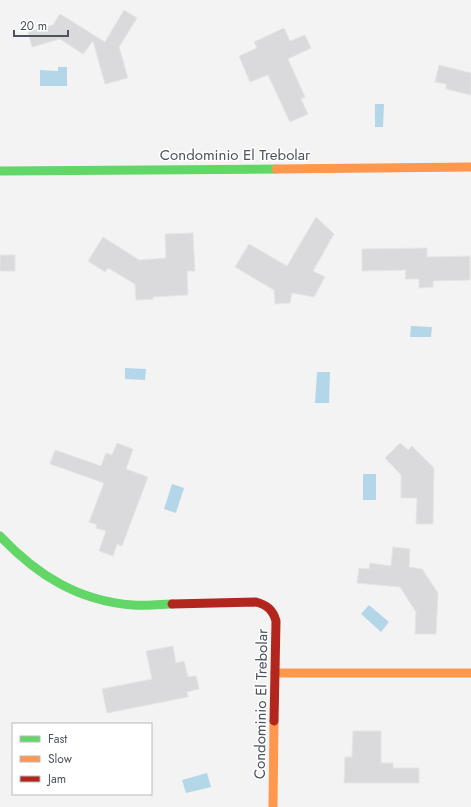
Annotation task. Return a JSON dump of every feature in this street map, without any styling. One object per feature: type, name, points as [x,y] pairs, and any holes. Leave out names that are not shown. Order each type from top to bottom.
[{"type":"street","name":"Condominio El Trebolar","points":[[0,171],[471,167]]},
{"type":"street","name":"Condominio El Trebolar","points":[[0,536],[18,555],[60,585],[95,599],[133,605],[256,602],[261,603],[273,612],[276,621],[273,807]]},
{"type":"street","points":[[275,673],[471,673]]},
{"type":"water","points":[[58,67],[67,67],[67,86],[40,86],[40,70],[58,71]]},
{"type":"water","points":[[375,104],[384,104],[383,127],[375,127]]},
{"type":"water","points":[[411,326],[432,327],[431,337],[410,337]]},
{"type":"water","points":[[125,368],[146,369],[145,380],[125,379]]},
{"type":"water","points":[[317,372],[330,372],[329,403],[315,403]]},
{"type":"water","points":[[363,474],[376,474],[376,500],[363,500]]},
{"type":"water","points":[[172,484],[184,488],[176,513],[164,509]]},
{"type":"water","points":[[369,605],[389,622],[381,632],[361,614]]},
{"type":"water","points":[[207,773],[211,787],[186,793],[182,780]]},
{"type":"building","points":[[124,10],[137,18],[119,47],[128,78],[105,84],[93,41],[83,54],[60,39],[32,47],[28,32],[53,25],[60,14],[105,42]]},
{"type":"building","points":[[284,28],[290,41],[305,35],[311,48],[288,59],[305,97],[301,99],[308,114],[290,122],[268,75],[250,82],[239,56],[257,48],[254,42]]},
{"type":"building","points":[[439,65],[471,73],[471,95],[446,89],[446,84],[435,82]]},
{"type":"building","points":[[316,217],[334,234],[313,271],[325,277],[314,297],[292,293],[290,303],[275,304],[274,290],[235,267],[249,244],[287,266]]},
{"type":"building","points":[[193,233],[195,271],[187,271],[188,295],[153,297],[153,299],[136,300],[135,284],[108,268],[105,272],[88,261],[103,237],[139,260],[166,258],[165,234]]},
{"type":"building","points":[[427,248],[427,257],[470,256],[470,280],[433,281],[433,287],[419,288],[419,279],[405,279],[406,270],[362,271],[362,249]]},
{"type":"building","points":[[0,255],[15,255],[15,271],[0,271]]},
{"type":"building","points":[[117,443],[133,449],[126,469],[148,477],[122,546],[117,544],[113,556],[99,551],[106,531],[96,528],[97,525],[89,522],[104,483],[50,464],[55,450],[101,466],[106,453],[112,455]]},
{"type":"building","points":[[400,443],[408,450],[412,446],[434,468],[433,524],[416,524],[417,498],[401,498],[401,475],[385,458]]},
{"type":"building","points":[[393,547],[410,549],[409,567],[422,569],[438,593],[436,634],[415,634],[416,612],[400,587],[357,583],[359,568],[369,569],[370,563],[391,566]]},
{"type":"building","points":[[173,646],[176,663],[184,661],[188,677],[196,676],[199,689],[187,692],[188,697],[107,713],[102,689],[152,679],[146,651]]},
{"type":"building","points":[[353,731],[381,731],[381,763],[393,763],[393,768],[419,768],[419,783],[344,783],[345,757],[352,757]]},
{"type":"traffic: fast","points":[[0,171],[276,169]]},
{"type":"traffic: fast","points":[[0,536],[29,563],[44,574],[77,592],[94,598],[113,602],[138,605],[172,604]]},
{"type":"traffic: slow","points":[[276,169],[471,167]]},
{"type":"traffic: slow","points":[[275,673],[471,673]]},
{"type":"traffic: slow","points":[[273,807],[274,721]]},
{"type":"traffic: jam","points":[[172,604],[256,602],[266,606],[271,611],[276,621],[274,721]]}]
